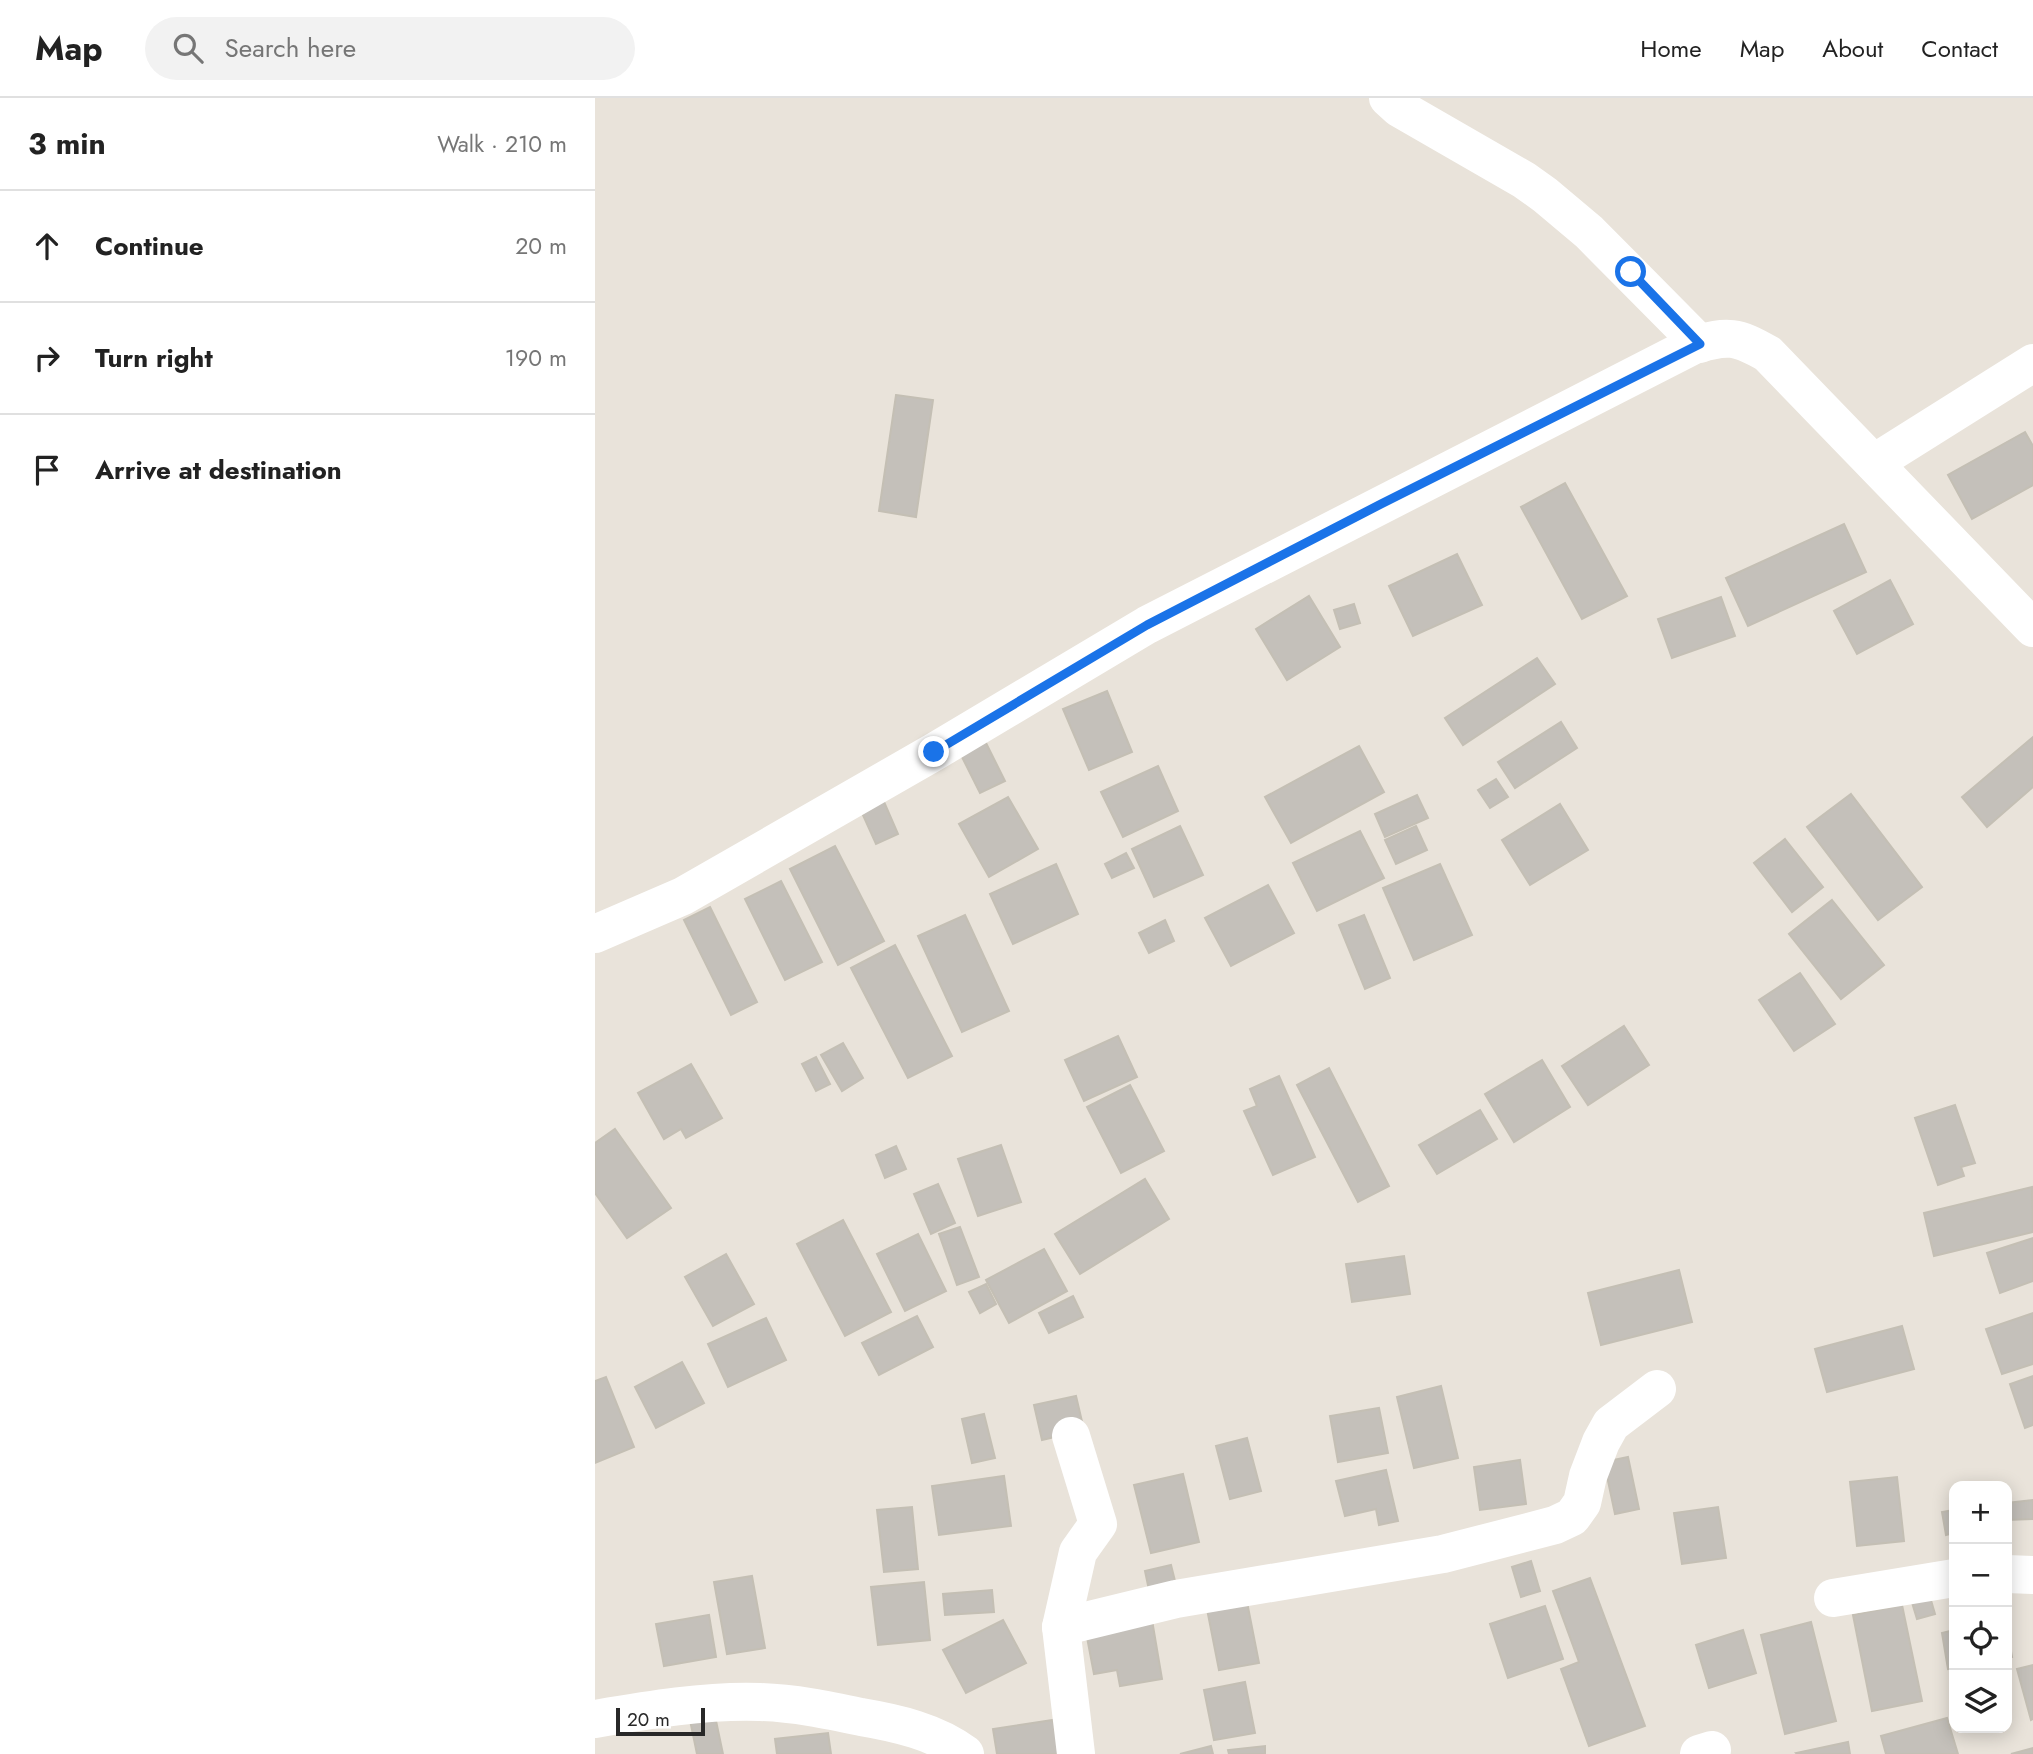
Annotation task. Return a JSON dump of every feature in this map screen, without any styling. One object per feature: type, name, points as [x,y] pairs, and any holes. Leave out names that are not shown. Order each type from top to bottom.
[{"type":"street","points":[[1388,98],[1399,108],[1524,180],[1545,195],[1589,232],[1700,344]]},
{"type":"street","points":[[595,934],[683,896],[934,752],[1147,625],[1381,504],[1718,337],[1745,341],[1768,354],[2033,628]]},
{"type":"street","points":[[1874,463],[2033,363]]},
{"type":"street","points":[[1061,1627],[1176,1599],[1443,1554],[1555,1525],[1572,1517],[1582,1503],[1588,1476],[1611,1424],[1657,1389]]},
{"type":"street","points":[[1071,1436],[1098,1524],[1079,1552],[1061,1627],[1076,1754]]},
{"type":"street","points":[[2012,1574],[2033,1575]]},
{"type":"street","points":[[1832,1598],[1949,1579]]},
{"type":"street","points":[[595,1718],[661,1708],[759,1702],[891,1722],[949,1742],[965,1754]]},
{"type":"building","points":[[896,395],[933,400],[916,517],[879,511]]},
{"type":"building","points":[[2025,432],[2033,446],[2033,485],[1972,519],[1948,475]]},
{"type":"building","points":[[1565,483],[1627,596],[1582,619],[1521,507]]},
{"type":"building","points":[[1844,524],[1866,572],[1748,626],[1726,578]]},
{"type":"building","points":[[1457,554],[1482,605],[1413,636],[1389,586]]},
{"type":"building","points":[[1890,580],[1913,624],[1857,654],[1834,611]]},
{"type":"building","points":[[1309,596],[1340,647],[1287,680],[1256,629]]},
{"type":"building","points":[[1721,597],[1735,636],[1672,658],[1658,619]]},
{"type":"building","points":[[1354,604],[1360,623],[1340,629],[1334,610]]},
{"type":"building","points":[[1537,658],[1555,684],[1463,745],[1445,718]]},
{"type":"building","points":[[1107,691],[1132,752],[1089,770],[1063,709]]},
{"type":"building","points":[[1561,722],[1577,748],[1515,788],[1498,762]]},
{"type":"building","points":[[982,735],[1005,781],[980,793],[957,747]]},
{"type":"building","points":[[2033,737],[2033,787],[1987,827],[1962,797]]},
{"type":"building","points":[[1359,746],[1384,792],[1291,843],[1265,797]]},
{"type":"building","points":[[1158,766],[1178,811],[1123,837],[1101,792]]},
{"type":"building","points":[[1496,779],[1508,797],[1490,808],[1478,790]]},
{"type":"building","points":[[1851,794],[1922,887],[1878,920],[1807,827]]},
{"type":"building","points":[[881,795],[898,834],[876,844],[858,804]]},
{"type":"building","points":[[1417,795],[1428,818],[1385,837],[1375,814]]},
{"type":"building","points":[[1008,797],[1038,849],[989,877],[959,824]]},
{"type":"building","points":[[1560,804],[1588,850],[1530,885],[1502,840]]},
{"type":"building","points":[[1180,826],[1203,875],[1154,897],[1132,849]]},
{"type":"building","points":[[1416,826],[1427,850],[1396,864],[1385,840]]},
{"type":"building","points":[[1360,831],[1384,878],[1317,911],[1293,863]]},
{"type":"building","points":[[1785,839],[1823,887],[1792,912],[1754,863]]},
{"type":"building","points":[[835,846],[884,941],[838,965],[790,869]]},
{"type":"building","points":[[1126,853],[1134,868],[1112,878],[1105,864]]},
{"type":"building","points":[[1056,864],[1078,914],[1013,944],[990,894]]},
{"type":"building","points":[[1440,864],[1472,935],[1414,960],[1383,888]]},
{"type":"building","points":[[781,881],[822,962],[785,980],[745,899]]},
{"type":"building","points":[[1268,885],[1294,933],[1231,966],[1205,918]]},
{"type":"building","points":[[1832,900],[1884,965],[1841,999],[1789,934]]},
{"type":"building","points":[[710,907],[757,1002],[731,1015],[684,920]]},
{"type":"building","points":[[965,915],[1009,1011],[962,1032],[918,936]]},
{"type":"building","points":[[1364,915],[1390,978],[1365,989],[1339,925]]},
{"type":"building","points":[[1165,920],[1174,941],[1149,953],[1139,933]]},
{"type":"building","points":[[895,945],[952,1056],[908,1078],[851,968]]},
{"type":"building","points":[[1800,973],[1835,1024],[1794,1051],[1759,1000]]},
{"type":"building","points":[[1624,1026],[1649,1065],[1588,1105],[1562,1066]]},
{"type":"building","points":[[1118,1036],[1137,1077],[1084,1101],[1065,1060]]},
{"type":"building","points":[[843,1043],[863,1078],[842,1091],[821,1055]]},
{"type":"building","points":[[816,1057],[830,1084],[816,1091],[802,1064]]},
{"type":"building","points":[[1542,1060],[1570,1107],[1514,1142],[1485,1094]]},
{"type":"building","points":[[691,1064],[722,1118],[686,1138],[681,1129],[664,1139],[638,1093]]},
{"type":"building","points":[[1329,1068],[1389,1186],[1358,1202],[1297,1085]]},
{"type":"building","points":[[1279,1076],[1315,1157],[1273,1175],[1244,1111],[1257,1106],[1250,1089]]},
{"type":"building","points":[[1130,1085],[1164,1151],[1121,1173],[1087,1107]]},
{"type":"building","points":[[1955,1105],[1975,1163],[1961,1167],[1964,1176],[1938,1185],[1915,1118]]},
{"type":"building","points":[[1480,1110],[1497,1139],[1437,1174],[1419,1145]]},
{"type":"building","points":[[615,1129],[671,1208],[627,1238],[595,1193],[595,1143]]},
{"type":"building","points":[[1001,1145],[1021,1202],[978,1216],[958,1159]]},
{"type":"building","points":[[896,1146],[906,1169],[885,1178],[876,1155]]},
{"type":"building","points":[[1145,1179],[1169,1219],[1080,1274],[1055,1234]]},
{"type":"building","points":[[938,1184],[955,1223],[931,1234],[914,1194]]},
{"type":"building","points":[[2032,1187],[2033,1232],[1934,1256],[1924,1213]]},
{"type":"building","points":[[843,1220],[891,1312],[845,1336],[797,1244]]},
{"type":"building","points":[[960,1227],[979,1277],[957,1285],[939,1234]]},
{"type":"building","points":[[918,1234],[946,1291],[905,1311],[877,1254]]},
{"type":"building","points":[[2033,1238],[2033,1281],[2000,1293],[1987,1253]]},
{"type":"building","points":[[1044,1249],[1067,1291],[1009,1323],[986,1280]]},
{"type":"building","points":[[726,1254],[754,1304],[713,1326],[685,1277]]},
{"type":"building","points":[[1404,1256],[1410,1294],[1352,1302],[1346,1264]]},
{"type":"building","points":[[1679,1270],[1692,1322],[1601,1345],[1588,1293]]},
{"type":"building","points":[[986,1284],[996,1304],[980,1313],[969,1292]]},
{"type":"building","points":[[1073,1296],[1083,1317],[1049,1333],[1039,1313]]},
{"type":"building","points":[[2033,1313],[2033,1364],[2002,1374],[1986,1329]]},
{"type":"building","points":[[917,1316],[933,1347],[879,1375],[862,1343]]},
{"type":"building","points":[[766,1318],[786,1360],[728,1387],[708,1344]]},
{"type":"building","points":[[1902,1326],[1914,1369],[1827,1392],[1815,1349]]},
{"type":"building","points":[[682,1362],[704,1403],[656,1428],[635,1387]]},
{"type":"building","points":[[2033,1376],[2033,1425],[2025,1428],[2010,1384]]},
{"type":"building","points":[[606,1377],[634,1447],[595,1463],[595,1381]]},
{"type":"building","points":[[1441,1386],[1458,1458],[1414,1468],[1397,1397]]},
{"type":"building","points":[[1076,1396],[1084,1430],[1042,1440],[1034,1405]]},
{"type":"building","points":[[1379,1408],[1388,1453],[1338,1462],[1330,1416]]},
{"type":"building","points":[[984,1414],[995,1458],[972,1463],[962,1419]]},
{"type":"building","points":[[1247,1438],[1261,1491],[1230,1499],[1216,1446]]},
{"type":"building","points":[[1628,1457],[1639,1509],[1615,1514],[1604,1462]]},
{"type":"building","points":[[1520,1460],[1526,1504],[1480,1510],[1474,1467]]},
{"type":"building","points":[[1386,1470],[1398,1521],[1379,1525],[1376,1509],[1345,1516],[1336,1481]]},
{"type":"building","points":[[1183,1474],[1199,1542],[1151,1553],[1134,1485]]},
{"type":"building","points":[[1004,1476],[1011,1526],[939,1535],[932,1486]]},
{"type":"building","points":[[1897,1477],[1904,1541],[1857,1546],[1850,1482]]},
{"type":"building","points":[[2033,1500],[2033,1519],[2012,1520],[2012,1502]]},
{"type":"building","points":[[912,1507],[918,1569],[884,1572],[877,1510]]},
{"type":"building","points":[[1718,1507],[1726,1558],[1682,1564],[1674,1513]]},
{"type":"building","points":[[1949,1511],[1949,1534],[1946,1535],[1942,1512]]},
{"type":"building","points":[[1531,1561],[1540,1591],[1521,1597],[1512,1567]]},
{"type":"building","points":[[1171,1565],[1176,1585],[1149,1590],[1145,1571]]},
{"type":"building","points":[[752,1576],[765,1648],[727,1654],[714,1582]]},
{"type":"building","points":[[1590,1578],[1645,1726],[1589,1746],[1561,1669],[1579,1662],[1553,1591]]},
{"type":"building","points":[[924,1582],[930,1640],[878,1645],[871,1587]]},
{"type":"building","points":[[992,1590],[994,1612],[945,1615],[943,1594]]},
{"type":"building","points":[[1928,1590],[1935,1614],[1917,1619],[1910,1596]]},
{"type":"building","points":[[1247,1602],[1259,1663],[1219,1670],[1207,1609]]},
{"type":"building","points":[[1902,1605],[1922,1701],[1872,1711],[1853,1615]]},
{"type":"building","points":[[1545,1606],[1563,1659],[1508,1678],[1490,1624]]},
{"type":"building","points":[[709,1615],[716,1657],[664,1666],[656,1624]]},
{"type":"building","points":[[1003,1620],[1026,1663],[966,1693],[943,1650]]},
{"type":"building","points":[[1152,1620],[1162,1679],[1120,1686],[1117,1670],[1094,1674],[1086,1632]]},
{"type":"building","points":[[1811,1622],[1836,1721],[1785,1734],[1761,1635]]},
{"type":"building","points":[[1743,1630],[1756,1673],[1709,1688],[1696,1645]]},
{"type":"building","points":[[1949,1631],[1949,1669],[1948,1669],[1942,1633]]},
{"type":"building","points":[[2033,1665],[2033,1719],[2031,1720],[2017,1669]]},
{"type":"building","points":[[1245,1682],[1255,1733],[1214,1740],[1204,1690]]},
{"type":"building","points":[[715,1716],[723,1754],[697,1754],[690,1720]]},
{"type":"building","points":[[1947,1718],[1949,1733],[1952,1733],[1958,1754],[1886,1754],[1881,1736]]},
{"type":"building","points":[[1053,1720],[1059,1754],[997,1754],[993,1729]]},
{"type":"building","points":[[828,1733],[831,1754],[777,1754],[775,1739]]},
{"type":"building","points":[[1848,1742],[1850,1754],[1796,1753]]},
{"type":"building","points":[[1211,1746],[1213,1754],[1180,1754]]},
{"type":"building","points":[[1265,1746],[1265,1754],[1229,1754],[1228,1750]]},
{"type":"building","points":[[2033,1748],[2033,1754],[2011,1754]]},
{"type":"route","points":[[934,752],[1147,625],[1700,344],[1631,272]]}]
